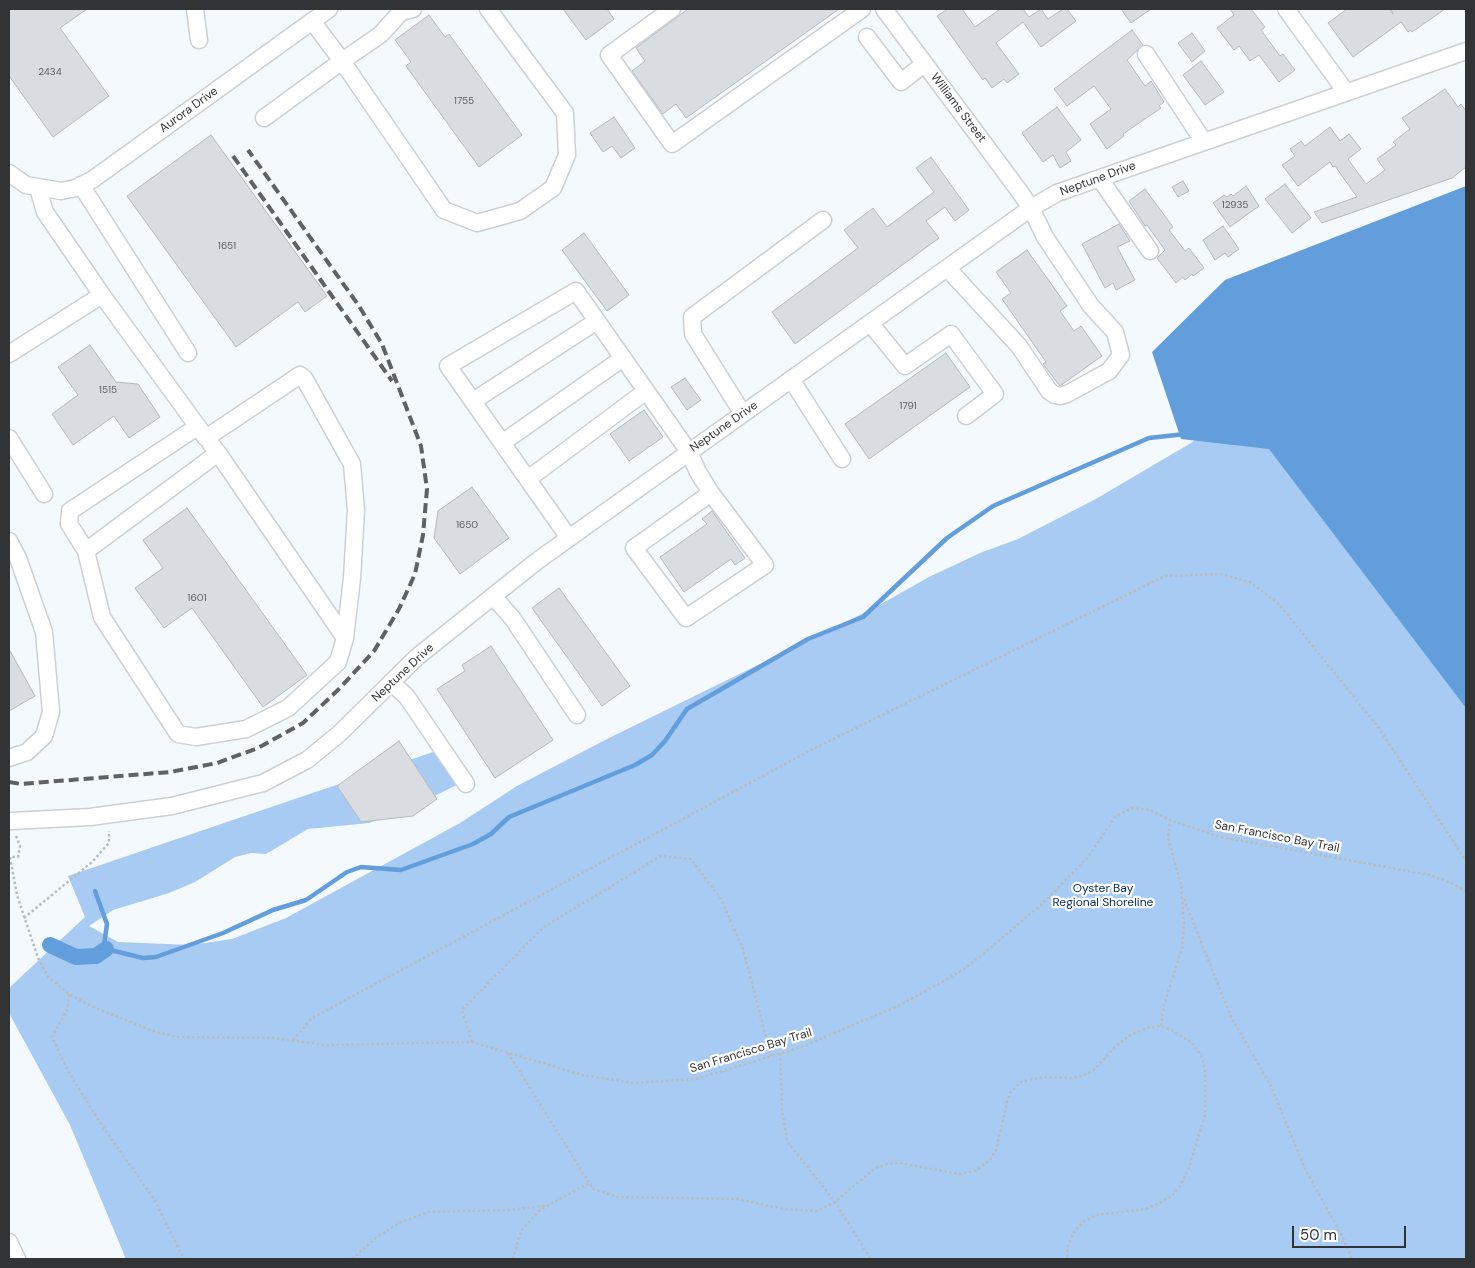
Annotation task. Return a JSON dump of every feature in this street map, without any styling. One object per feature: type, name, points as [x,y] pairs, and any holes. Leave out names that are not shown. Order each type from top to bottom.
[{"type":"street","points":[[195,9],[199,40]]},
{"type":"street","name":"Aurora Drive","points":[[40,189],[61,191],[92,180],[329,9]]},
{"type":"street","points":[[264,118],[380,35],[401,12],[413,9]]},
{"type":"street","points":[[312,21],[342,61],[444,210],[477,223],[520,210],[553,188],[567,154],[565,113],[488,9]]},
{"type":"street","points":[[672,9],[609,55],[672,144],[862,9]]},
{"type":"street","name":"Williams Street","points":[[884,9],[1031,208],[1045,237],[1091,306],[1115,332],[1121,356],[1108,371],[1067,394],[1060,396],[1049,392],[1019,346],[947,268]]},
{"type":"street","points":[[1286,9],[1346,92]]},
{"type":"street","points":[[867,37],[901,82],[924,64]]},
{"type":"street","name":"Neptune Drive","points":[[11,821],[108,814],[172,806],[263,783],[307,760],[340,733],[417,657],[569,538],[1031,208],[1057,193],[1466,51]]},
{"type":"street","points":[[1146,54],[1204,142]]},
{"type":"street","points":[[9,172],[26,185],[40,189],[45,212],[102,295],[218,453],[345,638]]},
{"type":"street","points":[[1100,178],[1150,251]]},
{"type":"street","points":[[81,185],[188,353]]},
{"type":"street","points":[[743,414],[693,334],[692,317],[823,220]]},
{"type":"street","points":[[569,538],[448,366],[576,291],[689,452],[698,472],[711,492],[766,565],[686,618],[634,548],[711,492]]},
{"type":"street","points":[[9,354],[102,295]]},
{"type":"street","points":[[473,401],[597,321]]},
{"type":"street","points":[[870,323],[905,366],[952,334],[995,394],[966,416]]},
{"type":"street","points":[[502,443],[623,358]]},
{"type":"street","points":[[300,375],[304,378],[352,464],[356,510],[345,638],[338,662],[288,708],[246,729],[196,737],[178,734],[102,616],[86,551],[69,524],[70,512],[300,375]]},
{"type":"street","points":[[791,380],[842,459]]},
{"type":"street","points":[[528,480],[646,391]]},
{"type":"street","points":[[9,438],[44,494]]},
{"type":"street","points":[[86,551],[218,453]]},
{"type":"street","points":[[9,541],[18,558],[44,632],[51,712],[44,736],[27,752],[9,758]]},
{"type":"street","points":[[493,596],[512,619],[577,716]]},
{"type":"street","points":[[391,682],[407,698],[466,784]]},
{"type":"street","points":[[9,1242],[17,1259]]},
{"type":"path","points":[[292,1040],[312,1018],[813,749],[1165,576],[1220,574],[1250,582],[1278,603],[1378,727],[1466,861]]},
{"type":"path","name":"San Francisco Bay Trail","points":[[11,821],[20,846],[18,857],[10,857],[24,918],[38,958],[50,978],[69,994],[90,1006],[156,1032],[178,1037],[275,1038],[326,1045],[472,1042],[582,1075],[633,1083],[696,1079],[801,1047],[898,1006],[964,970],[1042,904],[1088,857],[1110,824],[1123,810],[1142,808],[1170,820],[1221,837],[1430,875],[1466,891]]},
{"type":"path","points":[[24,918],[92,862],[109,843],[108,814]]},
{"type":"path","points":[[1170,820],[1168,838],[1178,868],[1184,899],[1232,1017],[1271,1086],[1305,1169],[1342,1234],[1352,1259]]},
{"type":"path","points":[[472,1042],[462,1010],[544,928],[661,856],[691,859],[721,899],[743,949],[771,1056]]},
{"type":"path","points":[[1161,1026],[1164,1005],[1182,948],[1184,899]]},
{"type":"path","points":[[69,994],[67,1010],[52,1037],[68,1071],[86,1102],[154,1199],[184,1259]]},
{"type":"path","points":[[508,1053],[593,1189],[618,1197],[738,1200],[783,1209],[817,1211],[835,1202],[874,1169],[887,1164],[900,1163],[959,1174],[967,1174],[984,1166],[990,1160],[1000,1140],[1009,1094],[1021,1082],[1043,1077],[1071,1078],[1083,1076],[1095,1069],[1115,1046],[1130,1035],[1147,1028],[1161,1026],[1182,1035],[1192,1043],[1200,1055],[1205,1069],[1205,1114],[1189,1168],[1180,1186],[1173,1195],[1146,1209],[1096,1215],[1083,1222],[1074,1232],[1068,1246],[1067,1259]]},
{"type":"path","points":[[780,1053],[782,1110],[787,1141],[835,1202],[871,1259]]},
{"type":"path","points":[[513,1259],[521,1231],[540,1210],[589,1183]]},
{"type":"path","points":[[352,1259],[377,1237],[399,1223],[428,1212],[509,1210],[551,1205]]},
{"type":"green space","name":"Oyster Bay Regional Shoreline","points":[[1235,408],[1466,667],[1466,1259],[126,1259],[70,1125],[9,1013],[9,988],[85,917],[68,876],[445,748],[473,777],[406,810],[369,823],[308,829],[266,854],[251,853],[235,857],[195,882],[169,893],[113,910],[89,926],[118,942],[191,945],[232,939],[286,918],[460,823],[517,786],[609,738],[874,608],[929,577],[980,553],[1018,539],[1094,500],[1191,443]]},
{"type":"shaded area","points":[[1466,186],[1466,708],[1269,449],[1181,439],[1152,352],[1225,280]]},
{"type":"building","points":[[9,9],[87,9],[60,28],[109,96],[53,137],[9,76]]},
{"type":"building","points":[[563,9],[607,9],[614,19],[586,40]]},
{"type":"building","points":[[688,9],[839,9],[686,118],[676,104],[663,114],[632,71],[645,61],[636,48]]},
{"type":"building","points":[[948,9],[962,9],[975,27],[1000,9],[1023,9],[1029,17],[1041,9],[1048,19],[1063,9],[1067,9],[1076,21],[1041,47],[1023,22],[996,43],[1019,74],[1007,83],[1004,79],[992,88],[985,78],[983,80],[937,16]]},
{"type":"building","points":[[1121,9],[1151,9],[1131,23]]},
{"type":"building","points":[[1230,9],[1251,9],[1265,27],[1261,30],[1280,56],[1283,54],[1295,70],[1279,82],[1259,55],[1250,61],[1239,46],[1234,50],[1217,28],[1234,15]]},
{"type":"building","points":[[1347,9],[1389,9],[1393,14],[1391,9],[1445,9],[1412,32],[1411,30],[1408,32],[1401,22],[1353,57],[1328,23]]},
{"type":"building","points":[[429,15],[445,37],[449,34],[522,135],[479,167],[406,66],[411,62],[395,40]]},
{"type":"building","points":[[1132,30],[1143,45],[1127,60],[1145,86],[1151,81],[1164,102],[1159,106],[1161,108],[1123,134],[1124,136],[1107,149],[1090,124],[1111,109],[1094,86],[1067,106],[1054,89]]},
{"type":"building","points":[[1192,33],[1205,51],[1192,62],[1178,43]]},
{"type":"building","points":[[1201,61],[1224,92],[1205,105],[1183,75]]},
{"type":"building","points":[[1445,89],[1458,107],[1461,104],[1466,111],[1466,167],[1452,178],[1322,223],[1314,212],[1357,197],[1335,166],[1333,167],[1330,162],[1298,186],[1282,165],[1295,156],[1290,149],[1301,141],[1305,146],[1330,127],[1340,141],[1349,134],[1361,149],[1348,159],[1366,184],[1385,170],[1377,159],[1396,145],[1393,142],[1410,129],[1402,118]]},
{"type":"building","points":[[1057,107],[1081,140],[1066,152],[1071,161],[1060,168],[1053,155],[1043,162],[1022,133]]},
{"type":"building","points":[[614,117],[635,148],[621,158],[612,146],[603,152],[590,133]]},
{"type":"building","points":[[211,135],[327,296],[305,312],[298,302],[236,347],[127,196]]},
{"type":"building","points":[[931,157],[969,210],[955,221],[945,207],[926,221],[939,238],[795,344],[772,312],[858,248],[844,230],[873,208],[887,227],[934,192],[916,168]]},
{"type":"building","points":[[1183,181],[1189,191],[1178,197],[1172,187]]},
{"type":"building","points":[[1285,184],[1311,218],[1292,233],[1265,199]]},
{"type":"building","points":[[1246,186],[1259,206],[1230,227],[1213,203],[1224,195],[1227,197],[1231,194],[1233,196]]},
{"type":"building","points":[[1145,189],[1173,227],[1169,230],[1185,251],[1189,248],[1204,268],[1185,280],[1183,277],[1176,283],[1157,258],[1165,250],[1147,225],[1145,226],[1129,201]]},
{"type":"building","points":[[1119,224],[1130,241],[1117,247],[1135,280],[1116,290],[1113,283],[1105,288],[1082,244]]},
{"type":"building","points":[[1223,226],[1239,249],[1228,257],[1225,253],[1215,260],[1203,240]]},
{"type":"building","points":[[584,233],[629,295],[607,311],[562,250]]},
{"type":"building","points":[[1027,250],[1067,306],[1060,311],[1074,331],[1081,326],[1102,356],[1060,386],[1043,364],[1046,362],[1002,299],[1011,293],[996,272]]},
{"type":"building","points":[[90,345],[116,382],[138,384],[160,417],[129,438],[114,416],[73,445],[52,414],[78,395],[58,367]]},
{"type":"building","points":[[946,353],[970,387],[869,459],[845,424]]},
{"type":"building","points":[[685,378],[701,400],[687,410],[671,387]]},
{"type":"building","points":[[644,410],[663,437],[629,461],[610,434]]},
{"type":"building","points":[[472,487],[509,538],[460,574],[434,538],[438,511]]},
{"type":"building","points":[[187,508],[307,675],[263,707],[192,608],[164,628],[135,588],[163,568],[143,540]]},
{"type":"building","points":[[712,511],[745,558],[735,565],[731,559],[684,592],[660,557],[707,524],[702,519]]},
{"type":"building","points":[[559,588],[630,686],[602,706],[532,608]]},
{"type":"building","points":[[491,646],[553,740],[495,778],[437,689],[465,671],[462,665]]},
{"type":"building","points":[[9,649],[35,696],[9,711]]},
{"type":"building","points":[[399,741],[437,799],[413,816],[361,822],[337,786]]},
{"type":"waterway","points":[[95,891],[107,924],[104,945],[106,949],[143,958],[156,957],[223,933],[273,910],[306,900],[347,872],[361,867],[401,870],[473,844],[491,834],[509,817],[635,765],[652,755],[665,741],[687,709],[808,639],[863,617],[947,538],[993,506],[1149,438],[1185,434]]},
{"type":"waterway","points":[[50,945],[76,957],[96,956],[106,949]]},
{"type":"railway","points":[[9,782],[21,784],[170,772],[217,763],[258,748],[303,723],[339,689],[374,651],[399,609],[415,574],[423,535],[427,489],[421,446],[382,344],[359,306],[248,150]]},
{"type":"railway","points":[[233,156],[392,381]]}]
